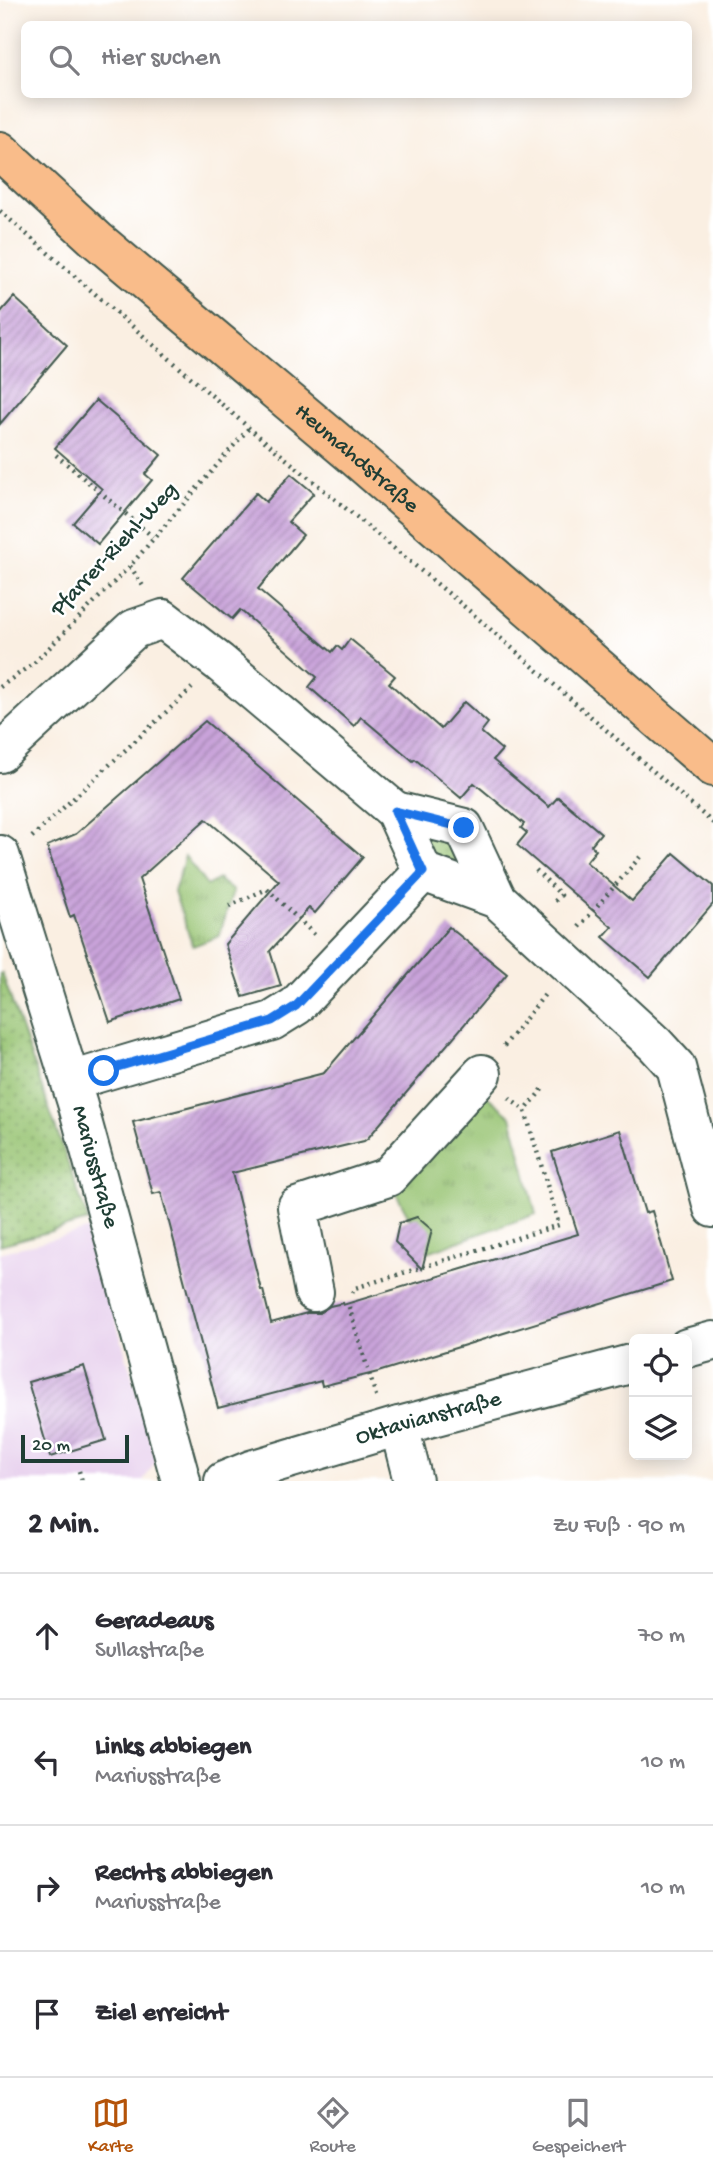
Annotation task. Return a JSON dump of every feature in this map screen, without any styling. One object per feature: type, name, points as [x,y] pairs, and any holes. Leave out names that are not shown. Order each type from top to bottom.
[{"type":"main road","name":"Heumahdstraße","points":[[0,151],[97,240],[355,457],[713,766]]},
{"type":"street","points":[[0,753],[134,628],[163,619],[219,662],[395,811],[423,872],[497,900],[655,1044],[676,1067],[713,1208]]},
{"type":"street","points":[[395,811],[464,828],[497,900]]},
{"type":"street","name":"Mariusstraße","points":[[1,859],[71,1081],[181,1481]]},
{"type":"street","points":[[71,1081],[272,1021],[296,1006],[423,872]]},
{"type":"street","points":[[314,1293],[297,1207],[388,1177],[482,1074]]},
{"type":"street","points":[[692,1347],[713,1341]]},
{"type":"street","name":"Oktavianstraße","points":[[224,1481],[251,1470],[393,1428],[629,1364]]},
{"type":"street","points":[[393,1428],[413,1481]]},
{"type":"path","points":[[0,211],[249,428],[466,608],[713,823]]},
{"type":"path","name":"Pfarrer-Riehl-Weg","points":[[0,687],[34,663],[130,566],[249,428]]},
{"type":"path","points":[[56,455],[153,537]]},
{"type":"path","points":[[1,859],[219,662]]},
{"type":"path","points":[[393,1428],[347,1300],[355,1288],[559,1225],[525,1111],[482,1074],[562,960],[640,857]]},
{"type":"path","points":[[229,906],[267,889],[340,959]]},
{"type":"path","points":[[525,1111],[544,1087]]},
{"type":"path","points":[[79,1471],[82,1481]]},
{"type":"shaded area","points":[[90,1229],[156,1461],[143,1481],[0,1481],[0,1253]]},
{"type":"green space","points":[[430,829],[472,862],[471,878],[418,846]]},
{"type":"green space","points":[[185,856],[207,886],[218,879],[233,891],[219,936],[193,946],[174,892]]},
{"type":"green space","points":[[2,973],[88,1221],[0,1245],[0,974]]},
{"type":"green space","points":[[477,1088],[511,1116],[536,1214],[428,1252],[392,1186]]},
{"type":"building","points":[[14,297],[67,345],[0,424],[0,313]]},
{"type":"building","points":[[96,400],[161,455],[145,474],[152,480],[98,544],[73,523],[102,489],[55,448]]},
{"type":"building","points":[[291,474],[314,493],[288,522],[303,535],[258,589],[332,652],[337,646],[342,650],[350,639],[395,676],[389,683],[441,729],[464,702],[488,723],[481,732],[502,750],[493,760],[549,807],[558,797],[601,833],[591,845],[596,850],[586,862],[632,901],[674,853],[713,886],[713,904],[650,977],[603,937],[612,927],[517,845],[527,833],[521,828],[524,824],[474,783],[461,798],[361,717],[354,726],[309,687],[317,677],[240,610],[232,619],[183,578],[256,493],[266,502]]},
{"type":"building","points":[[205,721],[363,857],[315,913],[309,908],[270,951],[281,986],[243,997],[225,944],[279,881],[206,819],[139,879],[179,999],[110,1022],[74,915],[70,917],[47,846],[76,834]]},
{"type":"building","points":[[449,927],[507,974],[368,1138],[232,1173],[271,1323],[307,1313],[319,1313],[330,1306],[343,1305],[578,1234],[552,1152],[620,1130],[645,1213],[652,1211],[672,1281],[378,1372],[322,1386],[321,1381],[218,1408],[161,1192],[153,1194],[133,1122],[324,1073]]},
{"type":"building","points":[[417,1217],[432,1230],[422,1269],[395,1242],[399,1223]]},
{"type":"building","points":[[84,1366],[106,1440],[50,1457],[28,1382]]},
{"type":"route","points":[[104,1071],[272,1021],[296,1006],[423,872],[395,811],[464,828]]}]
